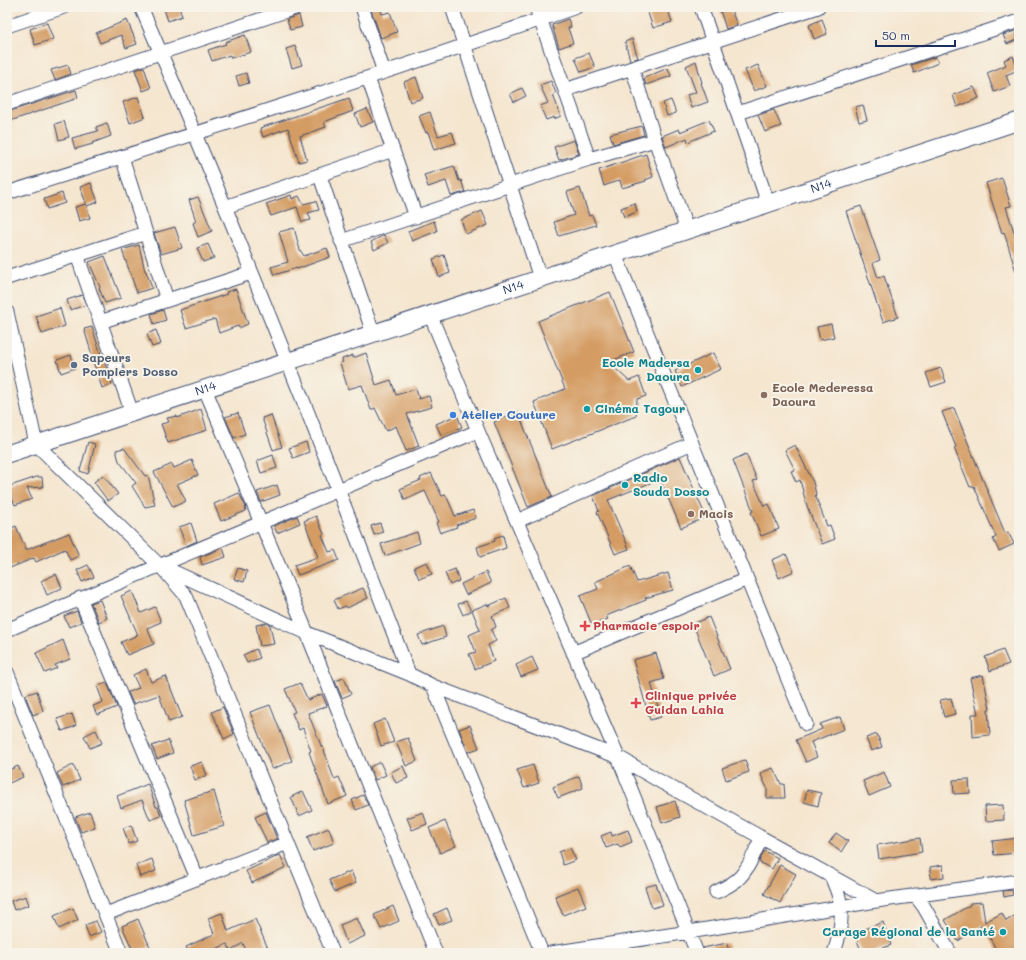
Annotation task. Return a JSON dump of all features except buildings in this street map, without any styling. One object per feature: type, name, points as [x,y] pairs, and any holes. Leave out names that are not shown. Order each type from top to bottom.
[{"type":"main road","name":"N14","points":[[7,454],[1019,121]]},
{"type":"street","points":[[7,26],[64,7]]},
{"type":"street","points":[[141,7],[225,207],[339,491],[409,674]]},
{"type":"street","points":[[362,7],[384,72]]},
{"type":"street","points":[[452,7],[540,278]]},
{"type":"street","points":[[536,7],[589,159]]},
{"type":"street","points":[[7,193],[368,78],[576,7]]},
{"type":"street","points":[[702,7],[768,203]]},
{"type":"street","points":[[565,90],[818,7]]},
{"type":"street","points":[[7,104],[161,54],[290,8]]},
{"type":"street","points":[[738,113],[1019,22]]},
{"type":"street","points":[[632,68],[655,140],[687,230]]},
{"type":"street","points":[[368,78],[416,217]]},
{"type":"street","points":[[342,241],[589,159],[655,140]]},
{"type":"street","points":[[225,207],[393,150]]},
{"type":"street","points":[[122,157],[167,300]]},
{"type":"street","points":[[320,176],[373,333]]},
{"type":"street","points":[[7,278],[146,233]]},
{"type":"street","points":[[615,254],[806,724]]},
{"type":"street","points":[[77,255],[132,413]]},
{"type":"street","points":[[100,322],[251,273]]},
{"type":"street","points":[[7,312],[36,444],[159,565],[186,596],[333,953]]},
{"type":"street","points":[[430,314],[478,431],[618,757],[697,953]]},
{"type":"street","points":[[205,389],[307,633],[436,953]]},
{"type":"street","points":[[7,630],[478,431]]},
{"type":"street","points":[[517,521],[692,443]]},
{"type":"street","points":[[159,565],[307,633],[409,674],[433,686],[618,757],[876,901]]},
{"type":"street","points":[[573,653],[747,580]]},
{"type":"street","points":[[80,598],[197,878]]},
{"type":"street","points":[[7,672],[121,953]]},
{"type":"street","points":[[433,686],[542,953]]},
{"type":"street","points":[[716,892],[732,884],[741,877],[751,862],[757,846],[762,838]]},
{"type":"street","points":[[106,914],[288,842]]},
{"type":"street","points":[[831,876],[839,896],[841,906],[840,935],[834,953]]},
{"type":"street","points":[[551,953],[689,932],[841,906],[1019,881]]},
{"type":"street","points":[[916,895],[950,953]]},
{"type":"place","name":"Sapeurs Pompiers Dosso","points":[[74,365]]},
{"type":"place","name":"Ecole Madersa Daoura","points":[[698,370]]},
{"type":"place","name":"Ecole Mederessa Daoura","points":[[764,395]]},
{"type":"place","name":"Cinéma Tagour","points":[[587,409]]},
{"type":"place","name":"Atelier Couture","points":[[453,415]]},
{"type":"place","name":"Radio Souda Dosso","points":[[625,485]]},
{"type":"place","name":"Macis","points":[[691,514]]},
{"type":"place","name":"Pharmacie espoir","points":[[585,626]]},
{"type":"place","name":"Clinique privée Guidan Lahia","points":[[636,703]]},
{"type":"place","name":"Carage Régional de la Santé","points":[[1003,932]]}]
